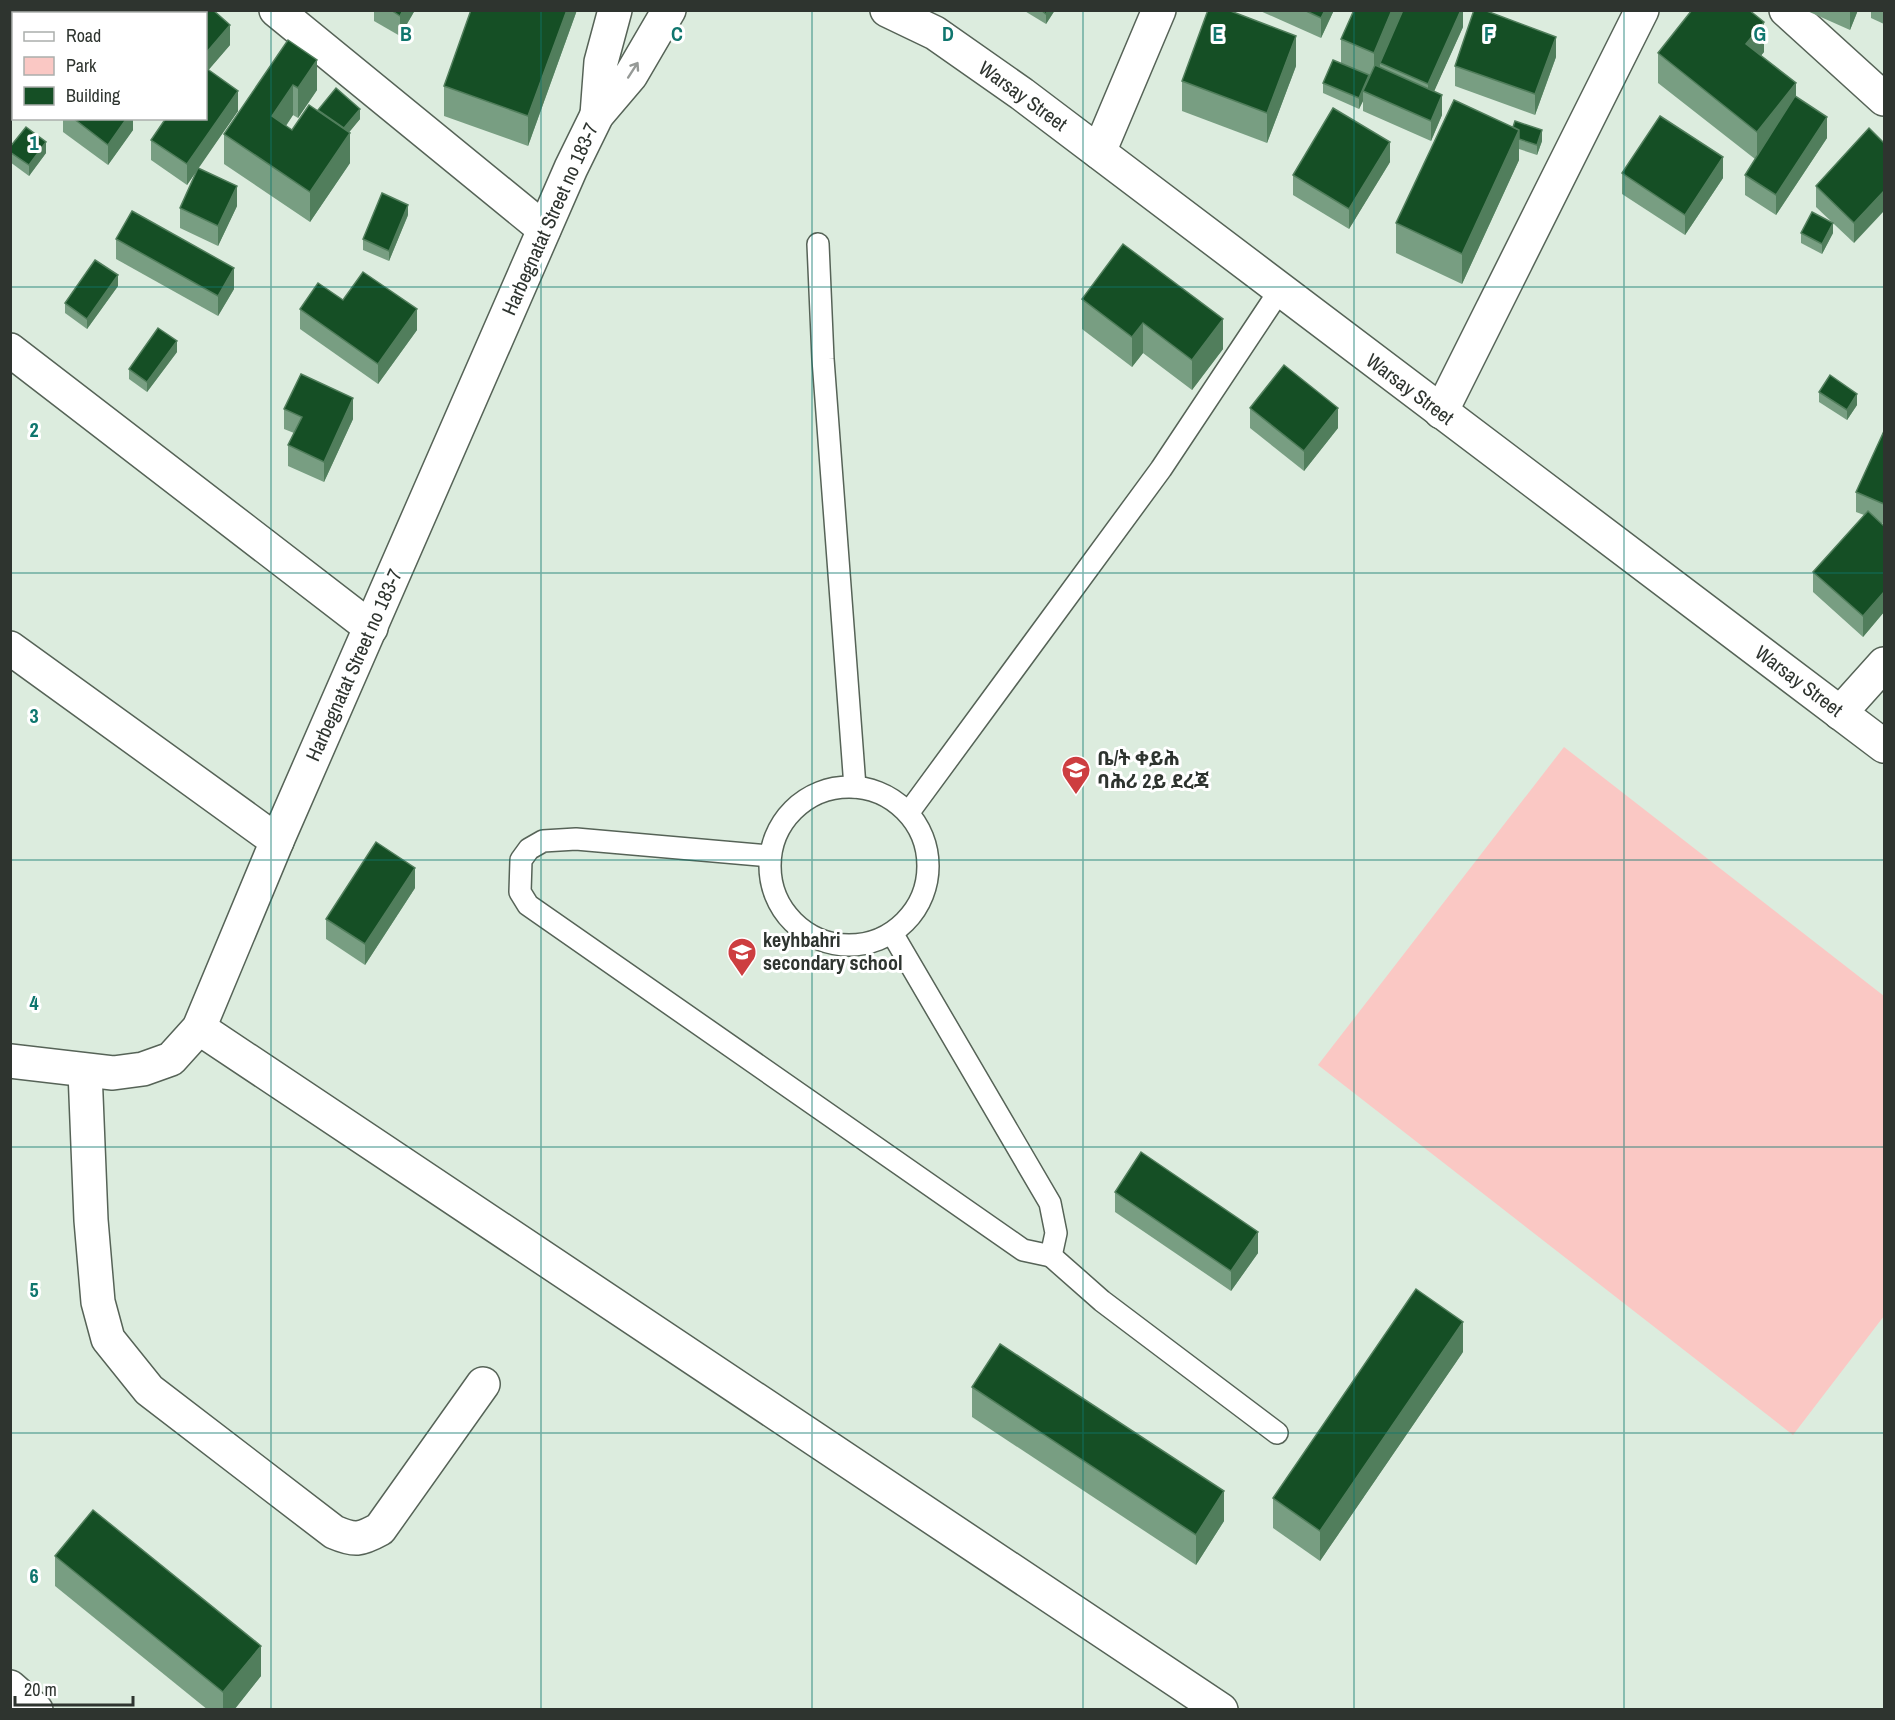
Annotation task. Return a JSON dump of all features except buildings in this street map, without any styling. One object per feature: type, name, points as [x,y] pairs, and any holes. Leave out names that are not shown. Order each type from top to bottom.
[{"type":"street","points":[[276,10],[543,229]]},
{"type":"street","points":[[597,116],[601,62],[615,10]]},
{"type":"street","points":[[597,116],[631,75],[669,10]]},
{"type":"street","name":"Warsay Street","points":[[887,10],[925,22],[1884,746]]},
{"type":"street","points":[[1099,152],[1159,10]]},
{"type":"street","points":[[1441,412],[1642,10]]},
{"type":"street","points":[[1786,10],[1884,99]]},
{"type":"street","name":"Harbegnatat Street no 183-7","points":[[10,1061],[113,1073],[143,1069],[171,1059],[199,1028],[277,841],[543,229],[597,116]]},
{"type":"street","points":[[10,350],[371,628]]},
{"type":"street","points":[[10,648],[277,841]]},
{"type":"street","points":[[1840,713],[1884,664]]},
{"type":"street","points":[[199,1028],[1221,1710]]},
{"type":"street","points":[[85,1071],[91,1220],[98,1302],[108,1340],[149,1390],[334,1532],[351,1539],[364,1538],[380,1529],[483,1384]]},
{"type":"street","points":[[10,1686],[36,1710]]},
{"type":"lane","points":[[818,244],[823,359],[855,787]]},
{"type":"lane","points":[[909,812],[1161,469],[1281,290]]},
{"type":"lane","points":[[855,787],[879,792],[909,812],[926,846],[928,871],[922,895],[910,916],[892,933],[868,942],[843,945],[818,938],[796,925],[780,905],[771,881],[770,856],[777,833],[790,813],[809,798],[831,788],[855,787]]},
{"type":"lane","points":[[770,856],[576,839],[543,841],[529,849],[521,860],[520,892],[528,905],[1023,1250],[1051,1256],[1102,1301],[1277,1433]]},
{"type":"lane","points":[[892,933],[1050,1203],[1056,1233],[1051,1256]]},
{"type":"green space","points":[[1564,747],[1884,996],[1884,1316],[1793,1435],[1318,1065]]},
{"type":"place","name":"ቤ/ት ቀይሕ ባሕሪ 2ይ ደረጃ","points":[[1076,796]]},
{"type":"place","name":"keyhbahri secondary school","points":[[742,978]]}]
